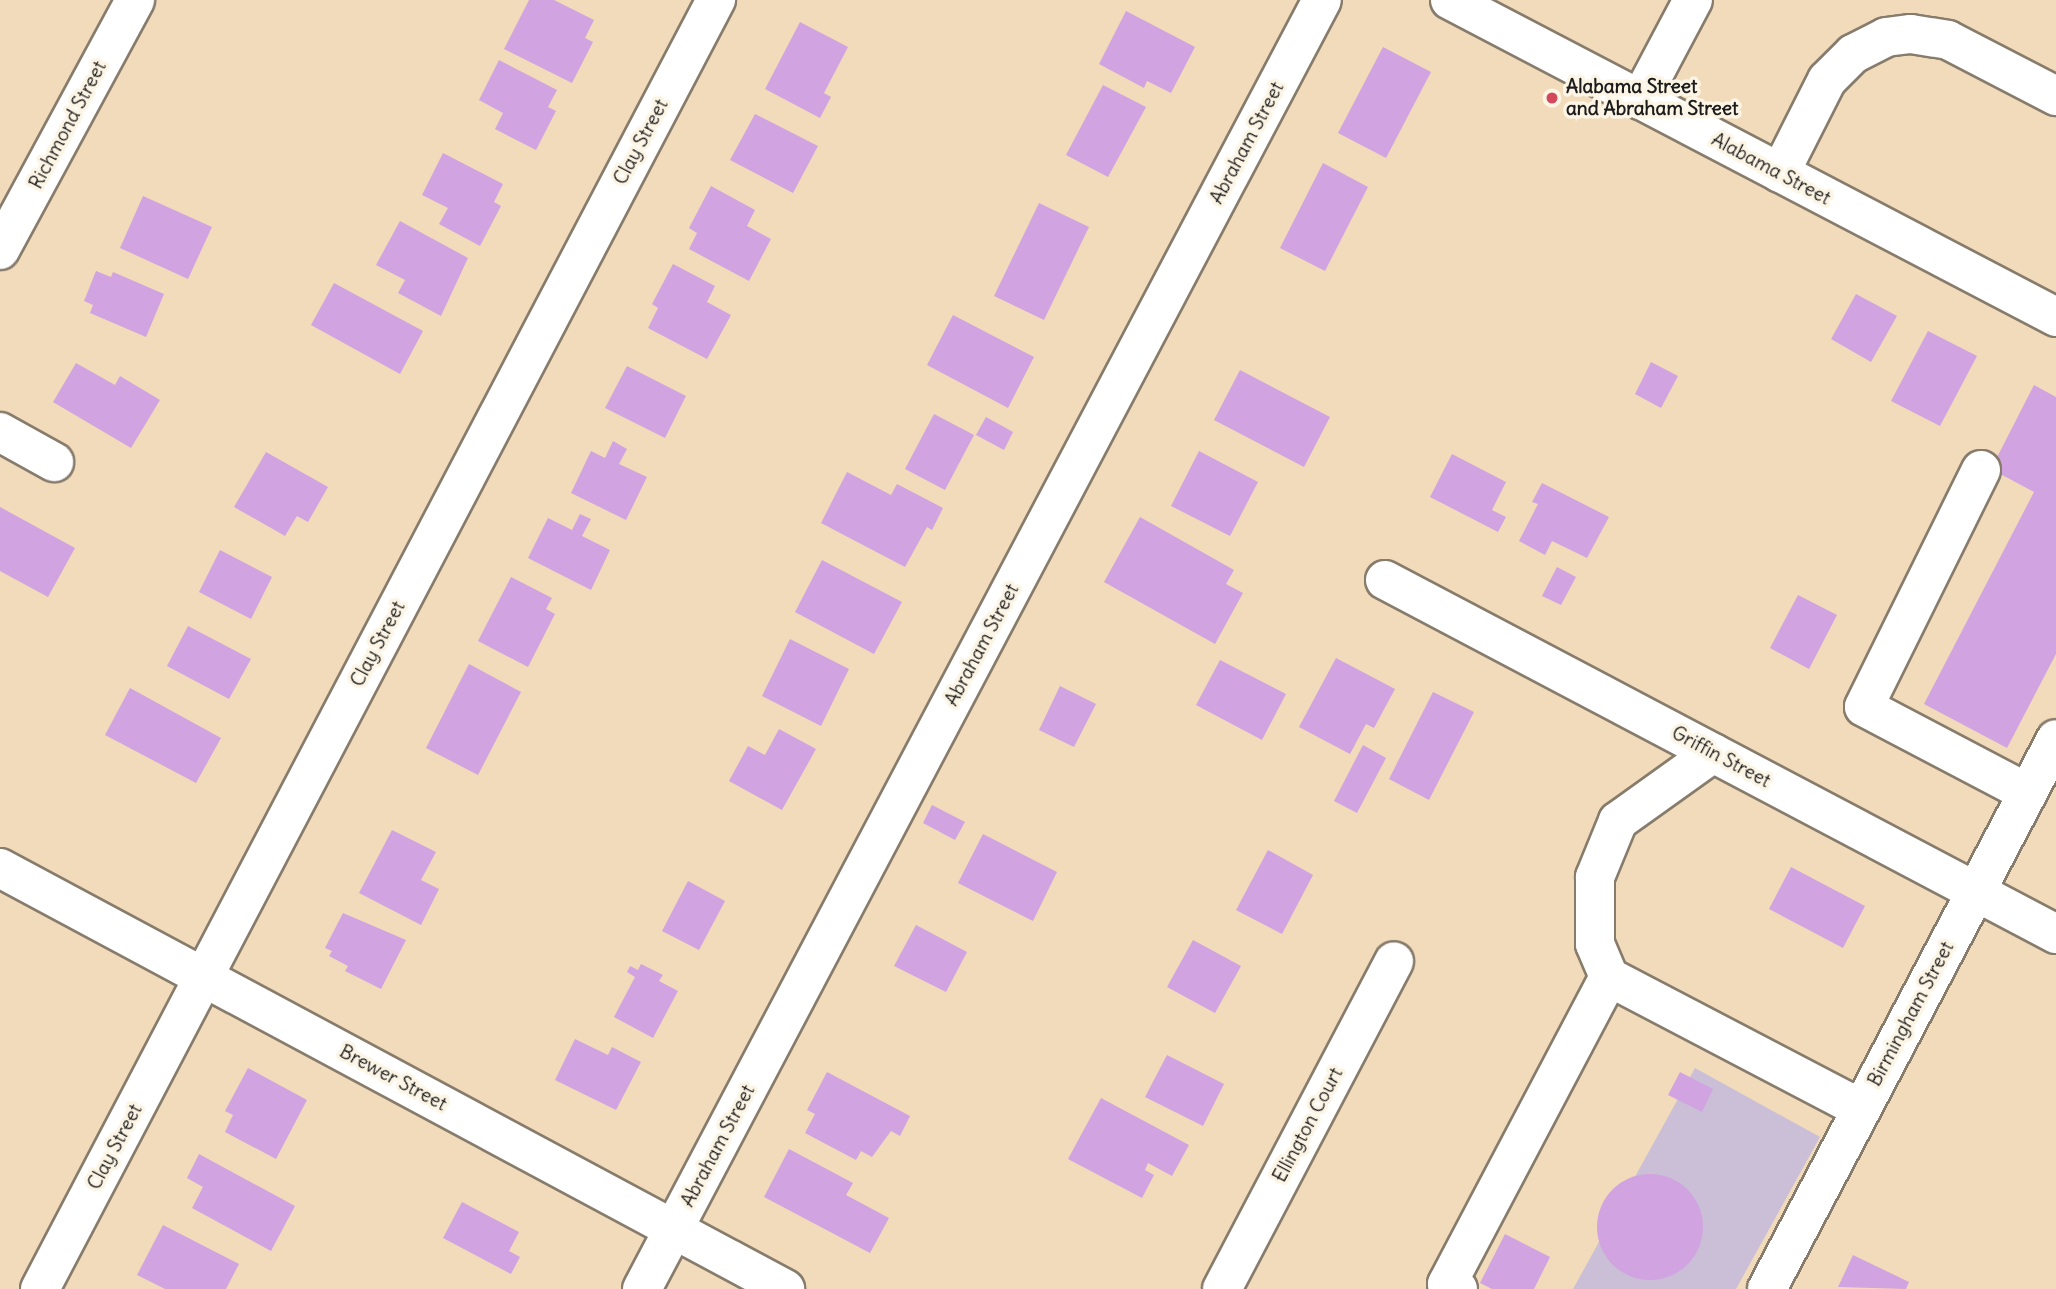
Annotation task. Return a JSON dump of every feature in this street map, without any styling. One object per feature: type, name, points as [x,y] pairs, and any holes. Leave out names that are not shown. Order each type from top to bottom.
[{"type":"street","name":"Richmond Street","points":[[0,250],[135,0]]},
{"type":"street","name":"Clay Street","points":[[40,1289],[716,0]]},
{"type":"street","name":"Abraham Street","points":[[642,1289],[1322,0]]},
{"type":"street","name":"Alabama Street","points":[[1450,0],[2056,317]]},
{"type":"street","points":[[1640,100],[1693,0]]},
{"type":"street","points":[[1780,173],[1827,80],[1853,54],[1886,37],[1911,34],[1948,40],[2056,96]]},
{"type":"street","points":[[0,432],[54,462]]},
{"type":"street","points":[[1982,470],[1864,707],[2028,793]]},
{"type":"street","name":"Griffin Street","points":[[1385,580],[2056,934]]},
{"type":"street","name":"Birmingham Street","points":[[1767,1289],[2056,739]]},
{"type":"street","points":[[1713,753],[1618,821],[1604,848],[1593,906],[1595,944],[1609,977],[1861,1109]]},
{"type":"street","name":"Brewer Street","points":[[0,868],[785,1289]]},
{"type":"street","name":"Ellington Court","points":[[1222,1289],[1394,961]]},
{"type":"street","points":[[1458,1289],[1447,1284],[1609,977]]},
{"type":"shaded area","points":[[1695,1068],[1820,1137],[1736,1289],[1573,1289]]},
{"type":"building","points":[[529,0],[554,0],[594,20],[585,38],[593,42],[572,83],[504,49]]},
{"type":"building","points":[[1126,11],[1195,47],[1171,93],[1147,81],[1144,88],[1099,64]]},
{"type":"building","points":[[800,22],[848,47],[824,93],[831,97],[820,118],[765,89]]},
{"type":"building","points":[[1383,47],[1431,72],[1386,158],[1338,133]]},
{"type":"building","points":[[499,60],[557,90],[548,107],[556,111],[536,150],[495,129],[503,113],[479,100]]},
{"type":"building","points":[[1103,85],[1146,107],[1108,177],[1066,155]]},
{"type":"building","points":[[755,114],[818,146],[793,193],[730,160]]},
{"type":"building","points":[[443,153],[503,184],[494,202],[501,206],[480,246],[439,224],[448,208],[422,195]]},
{"type":"building","points":[[1323,163],[1368,187],[1325,271],[1280,248]]},
{"type":"building","points":[[711,186],[755,210],[747,226],[771,239],[749,281],[689,249],[697,233],[689,228]]},
{"type":"building","points":[[143,196],[212,227],[188,279],[120,248]]},
{"type":"building","points":[[1039,203],[1089,227],[1044,320],[994,296]]},
{"type":"building","points":[[400,221],[468,258],[441,316],[398,293],[405,280],[376,265]]},
{"type":"building","points":[[673,264],[715,286],[707,302],[731,315],[707,359],[648,328],[658,308],[652,304]]},
{"type":"building","points":[[96,271],[111,277],[113,272],[164,294],[146,337],[90,313],[93,305],[84,301]]},
{"type":"building","points":[[334,283],[423,331],[400,374],[311,325]]},
{"type":"building","points":[[1856,294],[1897,316],[1871,362],[1831,339]]},
{"type":"building","points":[[953,315],[1034,357],[1008,408],[927,365]]},
{"type":"building","points":[[1928,331],[1977,356],[1940,426],[1891,401]]},
{"type":"building","points":[[1651,362],[1678,376],[1661,408],[1635,394]]},
{"type":"building","points":[[76,363],[115,385],[120,376],[160,400],[131,448],[53,402]]},
{"type":"building","points":[[627,366],[686,396],[665,438],[605,408]]},
{"type":"building","points":[[1240,370],[1330,417],[1304,467],[1214,420]]},
{"type":"building","points":[[2034,385],[2056,397],[2056,654],[2007,748],[1924,704],[2034,492],[1991,469]]},
{"type":"building","points":[[934,414],[974,435],[945,490],[905,469]]},
{"type":"building","points":[[986,417],[1013,432],[1004,450],[976,435]]},
{"type":"building","points":[[613,441],[627,449],[619,464],[647,477],[626,520],[571,493],[591,451],[605,458]]},
{"type":"building","points":[[1199,451],[1258,482],[1230,536],[1171,506]]},
{"type":"building","points":[[266,452],[328,487],[308,522],[297,516],[285,536],[234,507]]},
{"type":"building","points":[[1452,454],[1506,482],[1492,510],[1506,517],[1498,532],[1430,497]]},
{"type":"building","points":[[847,472],[891,495],[897,484],[943,508],[932,530],[927,527],[905,567],[821,523]]},
{"type":"building","points":[[1542,483],[1609,517],[1587,558],[1552,541],[1545,555],[1519,541],[1538,504],[1532,502]]},
{"type":"building","points":[[0,507],[75,548],[48,597],[0,571]]},
{"type":"building","points":[[580,514],[591,519],[582,536],[610,550],[591,590],[528,558],[548,518],[572,530]]},
{"type":"building","points":[[1140,517],[1234,570],[1226,584],[1243,593],[1215,644],[1104,582]]},
{"type":"building","points":[[220,550],[272,577],[251,619],[199,592]]},
{"type":"building","points":[[822,560],[902,602],[874,654],[795,612]]},
{"type":"building","points":[[1557,567],[1576,577],[1561,605],[1542,596]]},
{"type":"building","points":[[511,577],[552,598],[546,609],[555,614],[528,667],[478,641]]},
{"type":"building","points":[[1798,595],[1837,615],[1809,669],[1770,648]]},
{"type":"building","points":[[188,626],[251,659],[229,699],[167,666]]},
{"type":"building","points":[[790,639],[849,669],[821,726],[762,696]]},
{"type":"building","points":[[1336,658],[1395,689],[1374,728],[1366,724],[1350,754],[1299,727]]},
{"type":"building","points":[[1220,660],[1286,694],[1262,740],[1196,705]]},
{"type":"building","points":[[469,664],[521,692],[478,775],[426,748]]},
{"type":"building","points":[[1060,686],[1096,704],[1074,747],[1039,730]]},
{"type":"building","points":[[130,688],[221,738],[196,783],[105,735]]},
{"type":"building","points":[[1433,692],[1474,712],[1429,800],[1389,779]]},
{"type":"building","points":[[779,729],[816,749],[782,810],[729,781],[748,746],[765,755]]},
{"type":"building","points":[[1363,745],[1386,758],[1357,813],[1334,801]]},
{"type":"building","points":[[932,805],[965,822],[955,840],[923,823]]},
{"type":"building","points":[[392,830],[436,852],[421,880],[439,889],[421,925],[359,893]]},
{"type":"building","points":[[983,834],[1057,872],[1033,921],[958,883]]},
{"type":"building","points":[[1268,850],[1313,875],[1282,934],[1236,910]]},
{"type":"building","points":[[1791,867],[1865,906],[1843,948],[1769,909]]},
{"type":"building","points":[[688,881],[725,901],[699,950],[662,931]]},
{"type":"building","points":[[343,913],[406,940],[381,989],[345,971],[348,966],[329,956],[332,951],[325,948]]},
{"type":"building","points":[[916,925],[967,952],[946,992],[894,966]]},
{"type":"building","points":[[1193,940],[1241,966],[1215,1013],[1167,987]]},
{"type":"building","points":[[641,964],[663,975],[659,981],[678,991],[653,1038],[614,1017],[635,977],[627,972],[630,966],[638,970]]},
{"type":"building","points":[[575,1039],[608,1055],[612,1047],[641,1062],[616,1110],[555,1080]]},
{"type":"building","points":[[1167,1055],[1224,1084],[1203,1126],[1145,1097]]},
{"type":"building","points":[[248,1068],[307,1100],[276,1159],[225,1132],[233,1115],[225,1111]]},
{"type":"building","points":[[827,1072],[910,1116],[900,1136],[891,1131],[872,1157],[861,1151],[856,1160],[805,1133],[815,1114],[807,1110]]},
{"type":"building","points":[[1680,1072],[1713,1089],[1702,1112],[1668,1095]]},
{"type":"building","points":[[1101,1098],[1189,1145],[1172,1176],[1148,1163],[1145,1170],[1154,1175],[1142,1198],[1068,1159]]},
{"type":"building","points":[[789,1149],[853,1183],[846,1195],[889,1218],[870,1253],[764,1197]]},
{"type":"building","points":[[199,1154],[295,1206],[271,1251],[192,1208],[203,1187],[187,1178]]},
{"type":"building","points":[[1650,1174],[1670,1178],[1687,1190],[1699,1207],[1703,1227],[1699,1247],[1687,1264],[1670,1276],[1650,1280],[1630,1276],[1613,1264],[1601,1247],[1597,1227],[1601,1207],[1613,1190],[1630,1178]]},
{"type":"building","points":[[462,1202],[519,1232],[509,1251],[520,1257],[511,1274],[443,1238]]},
{"type":"building","points":[[163,1225],[239,1264],[226,1289],[165,1289],[137,1275]]},
{"type":"building","points":[[1505,1234],[1550,1257],[1534,1289],[1492,1289],[1480,1283]]},
{"type":"building","points":[[1853,1255],[1909,1282],[1906,1289],[1838,1287]]},
{"type":"place","name":"Alabama Street and Abraham Street","points":[[1552,98]]}]
